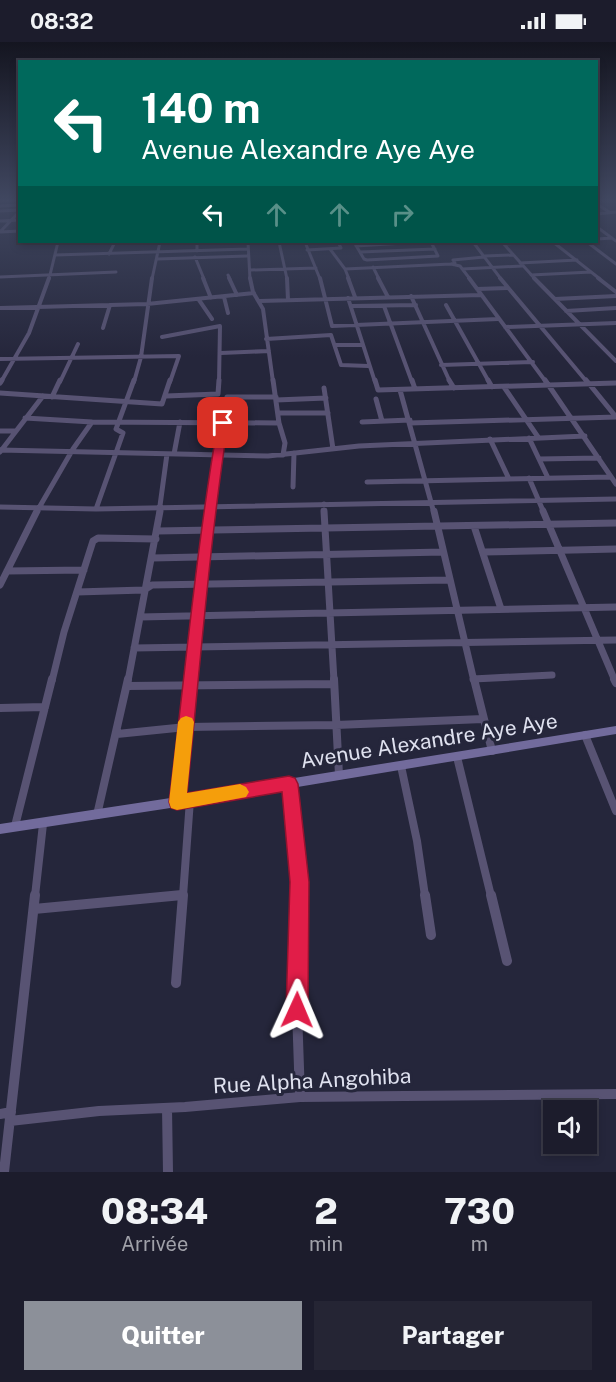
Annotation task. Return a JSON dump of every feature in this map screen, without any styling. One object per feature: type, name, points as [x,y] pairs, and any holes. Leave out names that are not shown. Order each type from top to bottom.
[{"type":"street","points":[[0,383],[18,358],[40,306],[51,275],[56,252]]},
{"type":"street","points":[[96,509],[123,433],[117,430],[128,403],[141,357],[147,304],[159,252]]},
{"type":"street","points":[[158,256],[191,252]]},
{"type":"street","points":[[229,252],[230,256]]},
{"type":"street","points":[[248,252],[254,294],[260,301],[269,351],[279,423],[285,443],[283,455]]},
{"type":"street","points":[[282,252],[286,269],[288,300]]},
{"type":"street","points":[[308,252],[316,268],[331,326],[498,319]]},
{"type":"street","points":[[332,252],[345,268],[355,297]]},
{"type":"street","points":[[360,252],[367,252]]},
{"type":"street","points":[[360,252],[367,260],[438,256],[436,252]]},
{"type":"street","points":[[480,252],[507,288],[616,417]]},
{"type":"street","points":[[510,252],[616,361]]},
{"type":"street","points":[[567,252],[616,294]]},
{"type":"street","points":[[600,252],[616,264]]},
{"type":"street","points":[[55,255],[247,256]]},
{"type":"street","points":[[451,264],[455,263],[453,260],[513,255]]},
{"type":"street","points":[[195,257],[211,298]]},
{"type":"street","points":[[425,257],[431,264]]},
{"type":"street","points":[[397,258],[402,266]]},
{"type":"street","points":[[462,269],[578,260]]},
{"type":"street","points":[[345,268],[458,265],[549,385],[616,484]]},
{"type":"street","points":[[373,267],[388,297]]},
{"type":"street","points":[[250,270],[316,268]]},
{"type":"street","points":[[0,277],[116,272]]},
{"type":"street","points":[[531,275],[591,272]]},
{"type":"street","points":[[228,275],[237,296]]},
{"type":"street","points":[[477,289],[507,288]]},
{"type":"street","points":[[0,308],[147,304],[254,294]]},
{"type":"street","points":[[555,299],[616,294]]},
{"type":"street","points":[[260,301],[481,295]]},
{"type":"street","points":[[411,296],[441,365],[454,388]]},
{"type":"street","points":[[224,297],[228,313]]},
{"type":"street","points":[[348,298],[368,366],[378,390],[616,383]]},
{"type":"street","points":[[199,300],[212,319]]},
{"type":"street","points":[[102,328],[110,305]]},
{"type":"street","points":[[352,306],[416,305]]},
{"type":"street","points":[[446,305],[492,387]]},
{"type":"street","points":[[384,306],[415,389]]},
{"type":"street","points":[[566,310],[616,308]]},
{"type":"street","points":[[505,327],[616,322]]},
{"type":"street","points":[[162,337],[188,334],[219,326],[220,378],[216,396],[166,396]]},
{"type":"street","points":[[266,339],[331,335],[342,366],[368,366]]},
{"type":"street","points":[[52,397],[78,344]]},
{"type":"street","points":[[335,345],[362,345]]},
{"type":"street","points":[[221,353],[269,351]]},
{"type":"street","points":[[0,358],[178,356],[162,404],[0,393]]},
{"type":"street","points":[[441,365],[532,362]]},
{"type":"street","points":[[504,387],[538,437]]},
{"type":"street","points":[[324,388],[333,449]]},
{"type":"street","points":[[400,390],[426,481],[463,643],[492,751]]},
{"type":"street","points":[[0,451],[43,396]]},
{"type":"street","points":[[227,397],[326,398]]},
{"type":"street","points":[[376,399],[382,421]]},
{"type":"street","points":[[279,413],[328,413]]},
{"type":"street","points":[[362,422],[616,417]]},
{"type":"street","points":[[26,418],[120,423],[279,423]]},
{"type":"street","points":[[0,585],[39,507],[71,452],[92,422]]},
{"type":"street","points":[[97,815],[117,734],[144,590],[157,535],[160,507],[180,422]]},
{"type":"street","points":[[177,802],[200,615],[209,507],[223,423]]},
{"type":"street","points":[[0,431],[15,431]]},
{"type":"street","points":[[0,451],[283,455],[415,443],[585,436]]},
{"type":"street","points":[[529,438],[548,478]]},
{"type":"street","points":[[490,439],[509,479]]},
{"type":"street","points":[[293,487],[294,453]]},
{"type":"street","points":[[539,459],[599,458]]},
{"type":"street","points":[[367,482],[611,477]]},
{"type":"street","points":[[529,478],[615,679]]},
{"type":"street","points":[[0,507],[96,509],[616,499]]},
{"type":"street","points":[[324,504],[330,645],[339,775]]},
{"type":"street","points":[[15,826],[77,592],[95,539],[208,531],[616,523]]},
{"type":"street","points":[[474,526],[501,609]]},
{"type":"street","points":[[484,552],[616,549]]},
{"type":"street","points":[[152,558],[206,555],[443,552]]},
{"type":"street","points":[[7,571],[84,570]]},
{"type":"street","points":[[77,592],[144,590],[152,585],[449,580]]},
{"type":"street","points":[[140,617],[616,607]]},
{"type":"street","points":[[134,648],[616,640]]},
{"type":"street","points":[[472,679],[552,675]]},
{"type":"street","points":[[127,686],[333,684]]},
{"type":"street","points":[[0,708],[45,707]]},
{"type":"street","points":[[117,734],[186,727],[336,725],[483,718]]},
{"type":"street","name":"Avenue Alexandre Aye Aye","points":[[0,829],[43,824],[616,730]]},
{"type":"street","points":[[585,735],[616,811]]},
{"type":"street","points":[[457,757],[507,962]]},
{"type":"street","points":[[401,766],[417,841],[431,935]]},
{"type":"street","points":[[289,784],[299,882],[297,1010],[300,1097]]},
{"type":"street","points":[[176,983],[190,800]]},
{"type":"street","points":[[4,1172],[7,1116],[43,824]]},
{"type":"street","points":[[33,909],[182,895]]},
{"type":"street","name":"Rue Alpha Angohiba","points":[[7,1116],[167,1108],[300,1097],[616,1094]]},
{"type":"street","points":[[167,1108],[168,1172]]},
{"type":"slow traffic","points":[[186,722],[177,802],[240,792]]},
{"type":"route","points":[[223,423],[209,507],[200,615],[177,802],[289,784],[300,891],[297,1010]]}]
